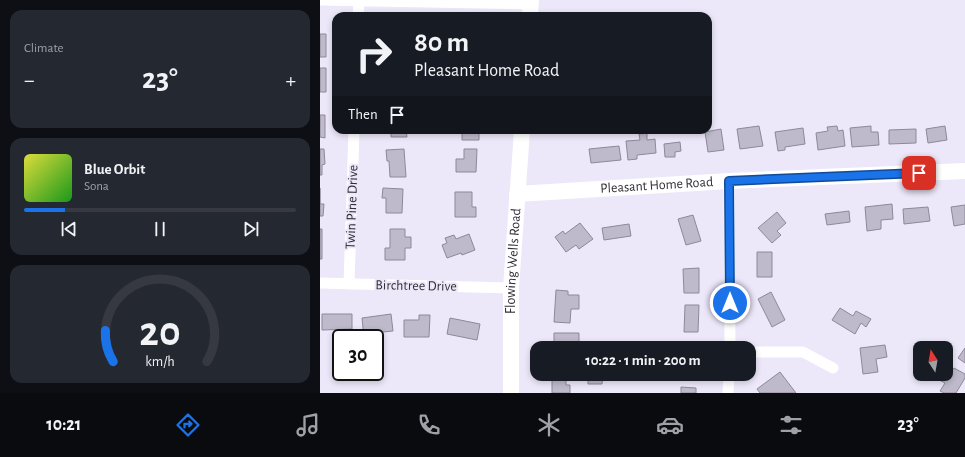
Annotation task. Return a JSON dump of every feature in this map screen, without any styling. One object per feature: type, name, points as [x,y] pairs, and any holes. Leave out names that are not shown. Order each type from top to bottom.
[{"type":"street","points":[[320,0],[531,7]]},
{"type":"street","points":[[358,12],[359,2]]},
{"type":"street","name":"Twin Pine Drive","points":[[349,284],[354,134]]},
{"type":"street","name":"Flowing Wells Road","points":[[511,393],[511,288],[522,134]]},
{"type":"street","name":"Pleasant Home Road","points":[[517,194],[729,181],[965,171]]},
{"type":"street","points":[[729,181],[730,341]]},
{"type":"street","name":"Birchtree Drive","points":[[320,282],[511,288]]},
{"type":"street","points":[[756,352],[803,352],[832,368]]},
{"type":"street","points":[[728,393],[729,381]]},
{"type":"building","points":[[320,34],[326,34],[326,57],[320,57]]},
{"type":"building","points":[[320,68],[326,68],[326,92],[320,92]]},
{"type":"building","points":[[320,115],[325,115],[325,138],[320,137]]},
{"type":"building","points":[[759,126],[763,146],[740,149],[737,129]]},
{"type":"building","points":[[837,126],[838,131],[843,130],[845,146],[818,150],[816,133],[828,131],[827,127]]},
{"type":"building","points":[[871,126],[871,132],[878,132],[879,145],[852,147],[850,128]]},
{"type":"building","points":[[945,126],[947,140],[928,143],[926,129]]},
{"type":"building","points":[[803,128],[805,144],[785,147],[785,150],[778,151],[775,132]]},
{"type":"building","points":[[721,129],[724,150],[708,152],[705,134],[712,134],[712,131]]},
{"type":"building","points":[[916,129],[916,143],[889,144],[889,130]]},
{"type":"building","points":[[391,134],[407,134],[407,137],[391,137]]},
{"type":"building","points":[[462,134],[479,134],[479,140],[462,140]]},
{"type":"building","points":[[639,134],[647,134],[647,140],[655,139],[656,153],[637,155],[637,159],[628,160],[626,141],[640,140]]},
{"type":"building","points":[[680,142],[681,151],[675,152],[675,157],[665,157],[664,144]]},
{"type":"building","points":[[619,146],[621,160],[591,163],[589,149]]},
{"type":"building","points":[[320,149],[324,149],[325,164],[322,165],[322,175],[320,175]]},
{"type":"building","points":[[404,149],[406,177],[390,177],[389,161],[387,161],[386,150]]},
{"type":"building","points":[[464,149],[477,149],[476,172],[456,172],[456,159],[464,159]]},
{"type":"building","points":[[383,188],[403,189],[402,213],[386,213],[386,198],[382,198]]},
{"type":"building","points":[[455,192],[472,192],[472,207],[476,207],[476,217],[455,217]]},
{"type":"building","points":[[320,204],[324,204],[323,216],[320,216]]},
{"type":"building","points":[[892,204],[893,219],[881,220],[881,229],[867,231],[865,207]]},
{"type":"building","points":[[965,205],[965,224],[954,226],[951,207]]},
{"type":"building","points":[[928,207],[930,221],[904,224],[903,209]]},
{"type":"building","points":[[849,211],[850,222],[827,225],[825,214]]},
{"type":"building","points":[[777,212],[786,223],[777,231],[781,235],[772,243],[758,228]]},
{"type":"building","points":[[693,215],[701,241],[686,245],[678,219]]},
{"type":"building","points":[[580,223],[593,239],[579,249],[576,245],[566,252],[555,237],[563,231],[565,234]]},
{"type":"building","points":[[629,224],[631,236],[604,240],[602,228]]},
{"type":"building","points":[[320,229],[322,229],[322,259],[320,259]]},
{"type":"building","points":[[390,229],[405,229],[405,237],[411,237],[411,248],[405,248],[405,260],[385,260],[385,248],[390,248]]},
{"type":"building","points":[[469,234],[475,250],[462,255],[461,253],[447,258],[442,245],[447,243],[445,238],[454,235],[456,239]]},
{"type":"building","points":[[757,252],[772,252],[772,277],[757,277]]},
{"type":"building","points":[[699,268],[699,293],[684,293],[683,269]]},
{"type":"building","points":[[556,290],[568,291],[568,295],[579,295],[579,309],[571,309],[570,323],[554,322]]},
{"type":"building","points":[[771,292],[785,320],[772,327],[758,299]]},
{"type":"building","points":[[685,305],[699,305],[698,332],[684,332]]},
{"type":"building","points":[[840,308],[853,316],[856,311],[871,319],[866,327],[861,323],[855,334],[832,320]]},
{"type":"building","points":[[322,314],[352,314],[352,329],[322,330]]},
{"type":"building","points":[[391,314],[393,331],[384,332],[384,329],[363,329],[362,318]]},
{"type":"building","points":[[419,315],[430,315],[429,337],[404,337],[404,320],[419,320]]},
{"type":"building","points":[[450,318],[480,324],[477,340],[447,334]]},
{"type":"building","points":[[554,333],[579,333],[579,341],[554,341]]},
{"type":"building","points":[[885,345],[887,357],[876,359],[878,372],[863,374],[860,348]]},
{"type":"building","points":[[965,348],[965,363],[958,358]]},
{"type":"building","points":[[954,368],[965,374],[965,378],[956,393],[944,393],[940,391],[945,383],[941,381],[953,381]]},
{"type":"building","points":[[780,372],[796,393],[760,393],[757,389]]},
{"type":"building","points":[[552,381],[566,381],[566,385],[570,385],[570,393],[552,393]]},
{"type":"building","points":[[588,381],[602,381],[602,384],[588,384]]},
{"type":"building","points":[[681,387],[696,388],[696,393],[681,393]]},
{"type":"route","points":[[730,303],[729,181],[919,173]]}]
